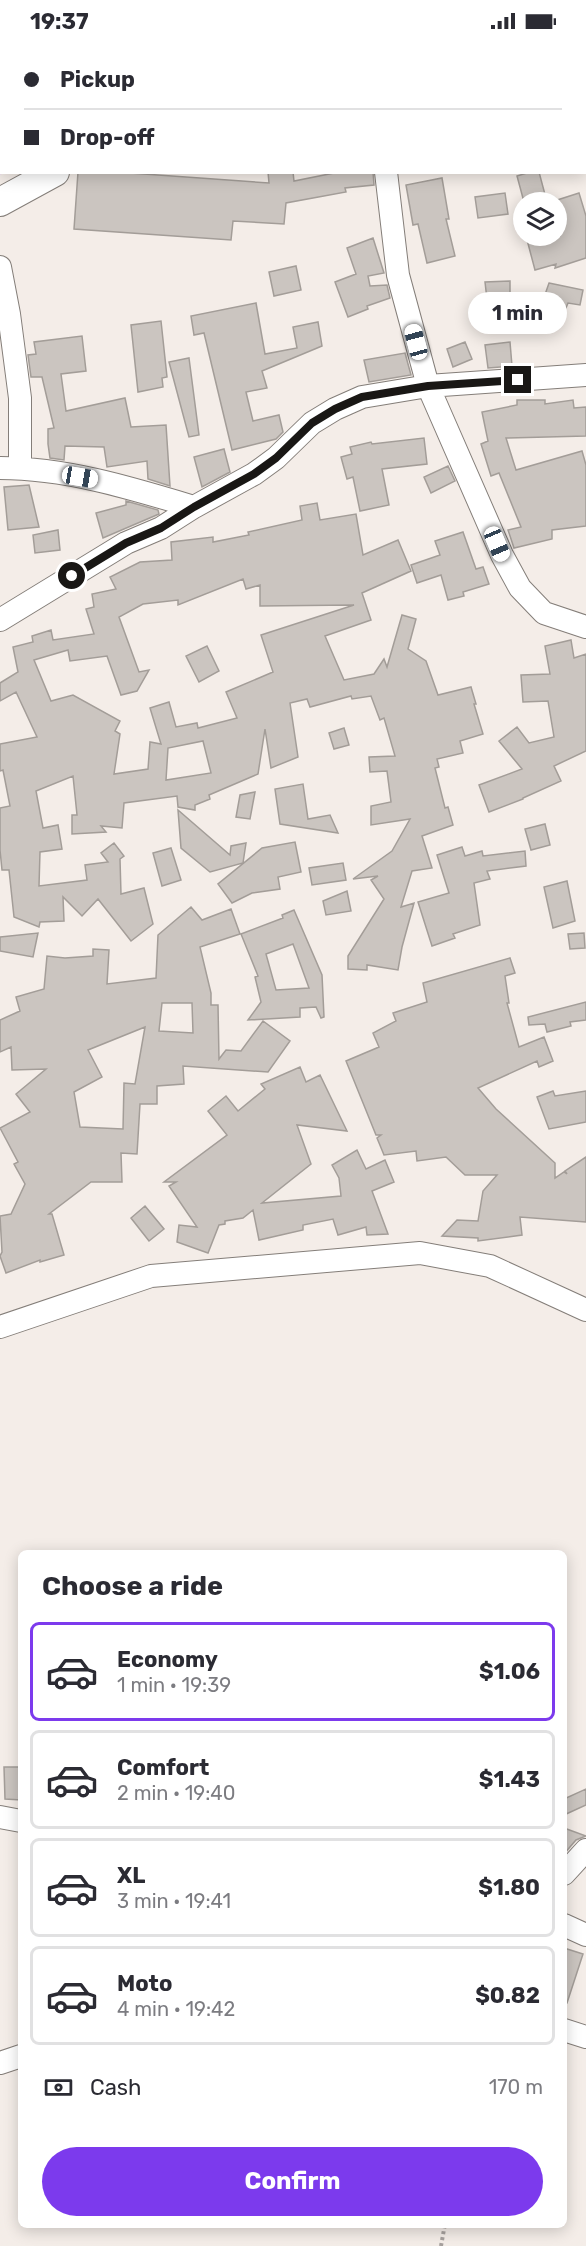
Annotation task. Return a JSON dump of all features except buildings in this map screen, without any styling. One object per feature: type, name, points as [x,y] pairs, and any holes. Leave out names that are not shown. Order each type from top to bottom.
[{"type":"street","points":[[0,202],[51,174]]},
{"type":"street","points":[[386,174],[398,276],[428,386],[502,555],[520,588],[544,613],[586,627]]},
{"type":"street","points":[[0,267],[9,314],[20,398],[10,468],[93,479],[194,507]]},
{"type":"street","points":[[0,620],[126,543],[161,528],[254,474],[276,458],[312,423],[335,409],[362,397],[428,386],[586,375]]},
{"type":"street","points":[[0,1327],[151,1276],[420,1253],[490,1266],[586,1310]]},
{"type":"street","points":[[0,1817],[18,1820]]},
{"type":"street","points":[[567,1871],[586,1851]]},
{"type":"street","points":[[567,1927],[586,1935]]},
{"type":"street","points":[[567,2031],[586,2037]]},
{"type":"street","points":[[0,2063],[18,2057]]},
{"type":"path","points":[[441,2246],[445,2228]]},
{"type":"route","points":[[72,576],[126,543],[161,528],[254,474],[276,458],[312,423],[335,409],[362,397],[428,386],[518,380]]}]
